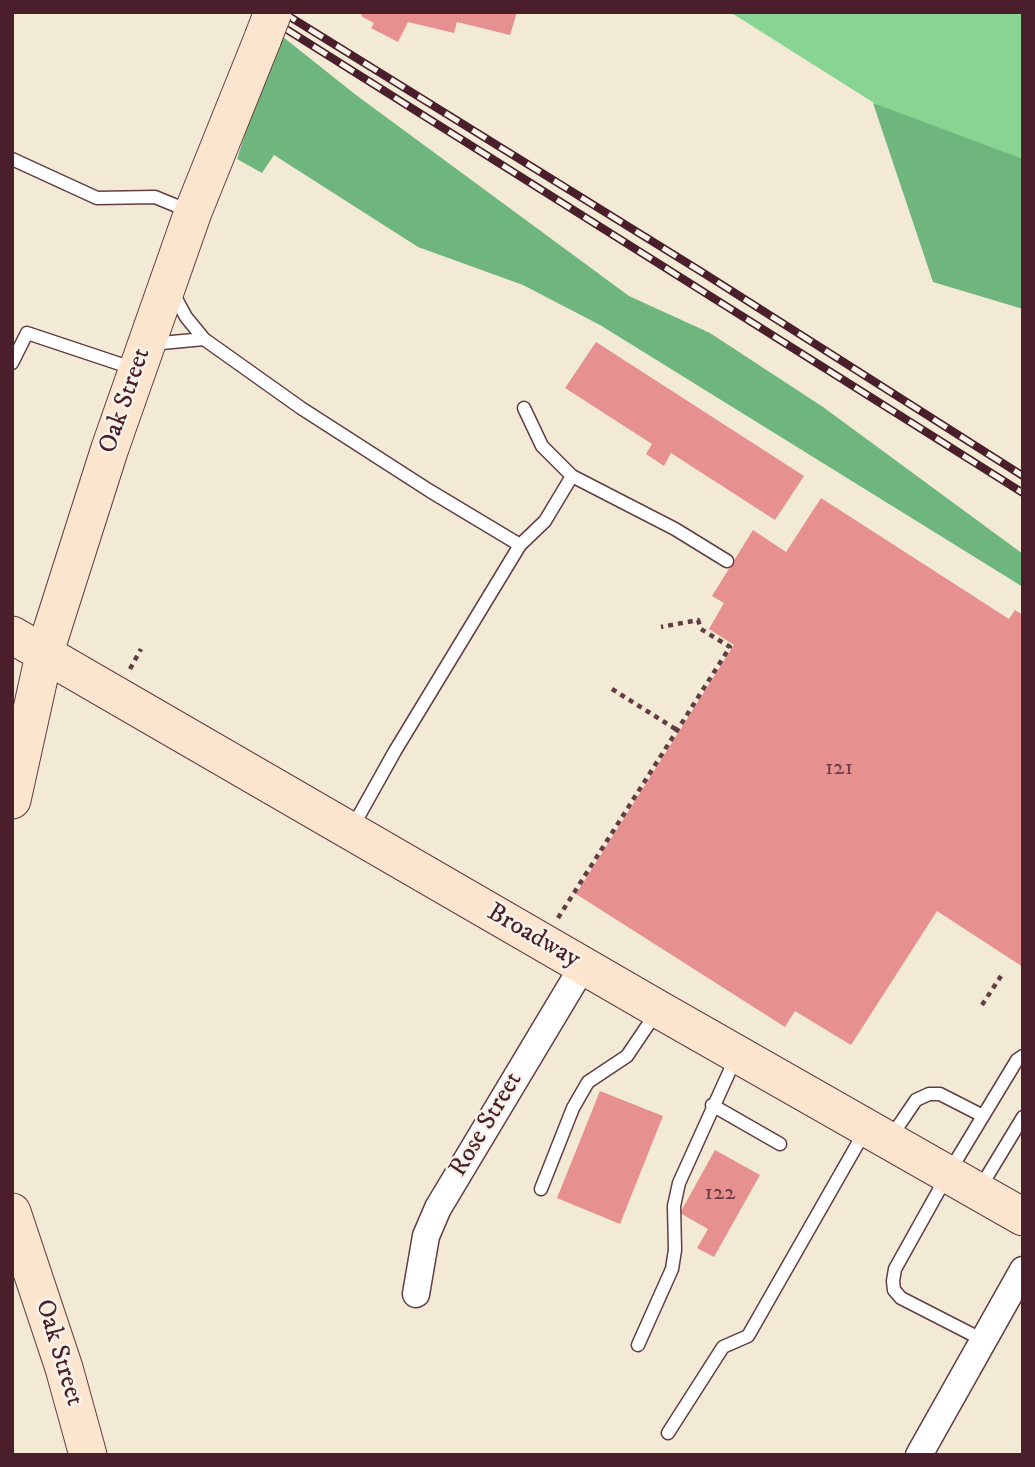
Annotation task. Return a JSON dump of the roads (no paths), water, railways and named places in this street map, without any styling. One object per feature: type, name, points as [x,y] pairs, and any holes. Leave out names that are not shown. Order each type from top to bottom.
[{"type":"street","name":"Oak Street","points":[[12,800],[31,703],[44,655],[140,357],[193,212],[268,25]]},
{"type":"street","name":"Broadway","points":[[12,635],[1023,1217]]},
{"type":"street","name":"Rose Street","points":[[416,1294],[426,1236],[438,1208],[583,965]]},
{"type":"street","name":"Oak Street","points":[[12,1212],[64,1367],[88,1455]]},
{"type":"street","points":[[919,1455],[1023,1270]]},
{"type":"lane","points":[[12,159],[97,198],[155,197],[193,212]]},
{"type":"lane","points":[[167,282],[186,317],[204,339],[301,408],[520,545]]},
{"type":"lane","points":[[12,363],[27,332],[140,357],[204,339]]},
{"type":"lane","points":[[524,408],[542,446],[572,476],[674,529],[727,561]]},
{"type":"lane","points":[[350,831],[395,751],[520,545],[545,521],[572,476]]},
{"type":"lane","points":[[541,1189],[573,1108],[588,1082],[627,1056],[658,1009]]},
{"type":"lane","points":[[638,1346],[672,1269],[675,1250],[674,1206],[679,1183],[737,1054]]},
{"type":"lane","points":[[963,1182],[983,1116],[1017,1060],[1023,1056]]},
{"type":"lane","points":[[668,1433],[723,1347],[748,1336],[878,1134],[916,1100],[929,1094],[940,1094],[983,1116]]},
{"type":"lane","points":[[712,1105],[780,1144]]},
{"type":"lane","points":[[983,1340],[901,1298],[894,1290],[895,1269],[963,1182],[1023,1117]]},
{"type":"railway","points":[[259,12],[1023,493]]},
{"type":"railway","points":[[282,12],[705,274],[1023,476]]}]
